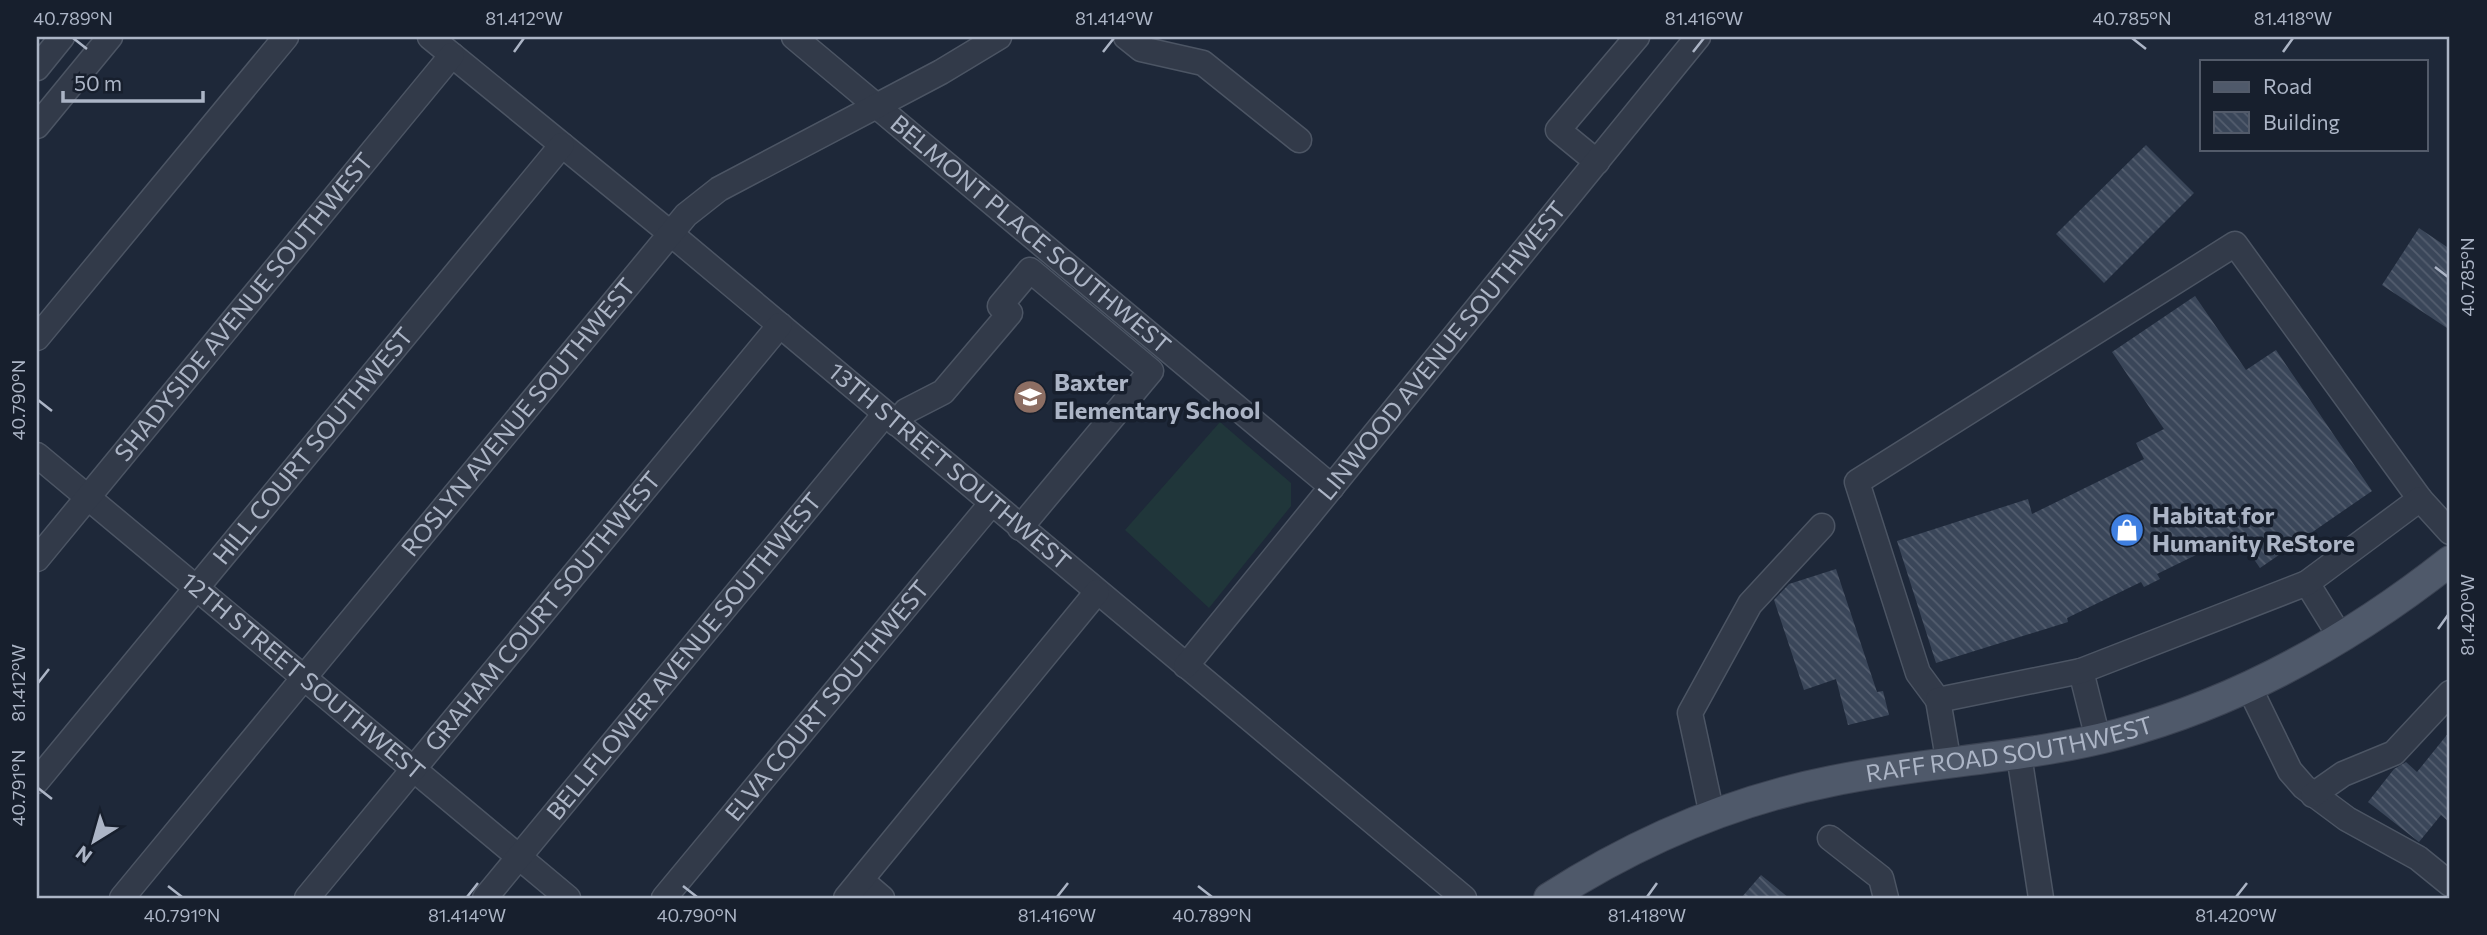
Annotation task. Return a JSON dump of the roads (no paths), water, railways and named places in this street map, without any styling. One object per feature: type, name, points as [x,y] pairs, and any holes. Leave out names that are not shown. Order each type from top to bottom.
[{"type":"main road","name":"RAFF ROAD SOUTHWEST","points":[[1549,898],[1636,848],[1752,801],[1833,780],[2019,755],[2098,739],[2161,722],[2249,688],[2341,638],[2450,561]]},
{"type":"street","points":[[37,68],[62,37]]},
{"type":"street","points":[[37,126],[110,37]]},
{"type":"street","points":[[37,338],[286,37]]},
{"type":"street","name":"13TH STREET SOUTHWEST","points":[[430,37],[670,233],[1464,898]]},
{"type":"street","name":"BELMONT PLACE SOUTHWEST","points":[[794,37],[1332,487]]},
{"type":"street","name":"ROSLYN AVENUE SOUTHWEST","points":[[122,898],[692,209],[719,189],[876,104],[942,72],[999,37]]},
{"type":"street","points":[[1126,37],[1141,49],[1203,62],[1299,140]]},
{"type":"street","points":[[1597,162],[1558,130],[1637,37]]},
{"type":"street","name":"LINWOOD AVENUE SOUTHWEST","points":[[1186,666],[1698,37]]},
{"type":"street","name":"SHADYSIDE AVENUE SOUTHWEST","points":[[37,559],[452,55]]},
{"type":"street","name":"HILL COURT SOUTHWEST","points":[[37,781],[562,145]]},
{"type":"street","points":[[1949,764],[1938,700],[1918,673],[1857,482],[2235,244],[2420,499],[2450,532]]},
{"type":"street","name":"BELLFLOWER AVENUE SOUTHWEST","points":[[485,898],[890,419],[943,392],[1010,313],[1000,306],[1030,270],[1151,371],[1020,528]]},
{"type":"street","name":"GRAHAM COURT SOUTHWEST","points":[[307,898],[780,325]]},
{"type":"street","name":"12TH STREET SOUTHWEST","points":[[37,455],[568,898]]},
{"type":"street","points":[[1938,700],[2081,671],[2307,583],[2420,499]]},
{"type":"street","name":"ELVA COURT SOUTHWEST","points":[[664,898],[991,504]]},
{"type":"street","points":[[1713,815],[1690,713],[1750,604],[1822,526]]},
{"type":"street","points":[[2307,583],[2341,638]]},
{"type":"street","points":[[882,898],[853,889],[1097,592]]},
{"type":"street","points":[[2081,671],[2098,739]]},
{"type":"street","points":[[2249,688],[2290,771],[2313,795],[2347,819],[2418,858],[2450,884]]},
{"type":"street","points":[[2313,795],[2343,774],[2394,753],[2450,693]]},
{"type":"street","points":[[2019,755],[2041,898]]},
{"type":"street","points":[[1830,838],[1881,877],[1886,898]]},
{"type":"place","name":"Baxter Elementary School","points":[[1030,397]]},
{"type":"place","name":"Habitat for Humanity ReStore","points":[[2127,530]]}]
